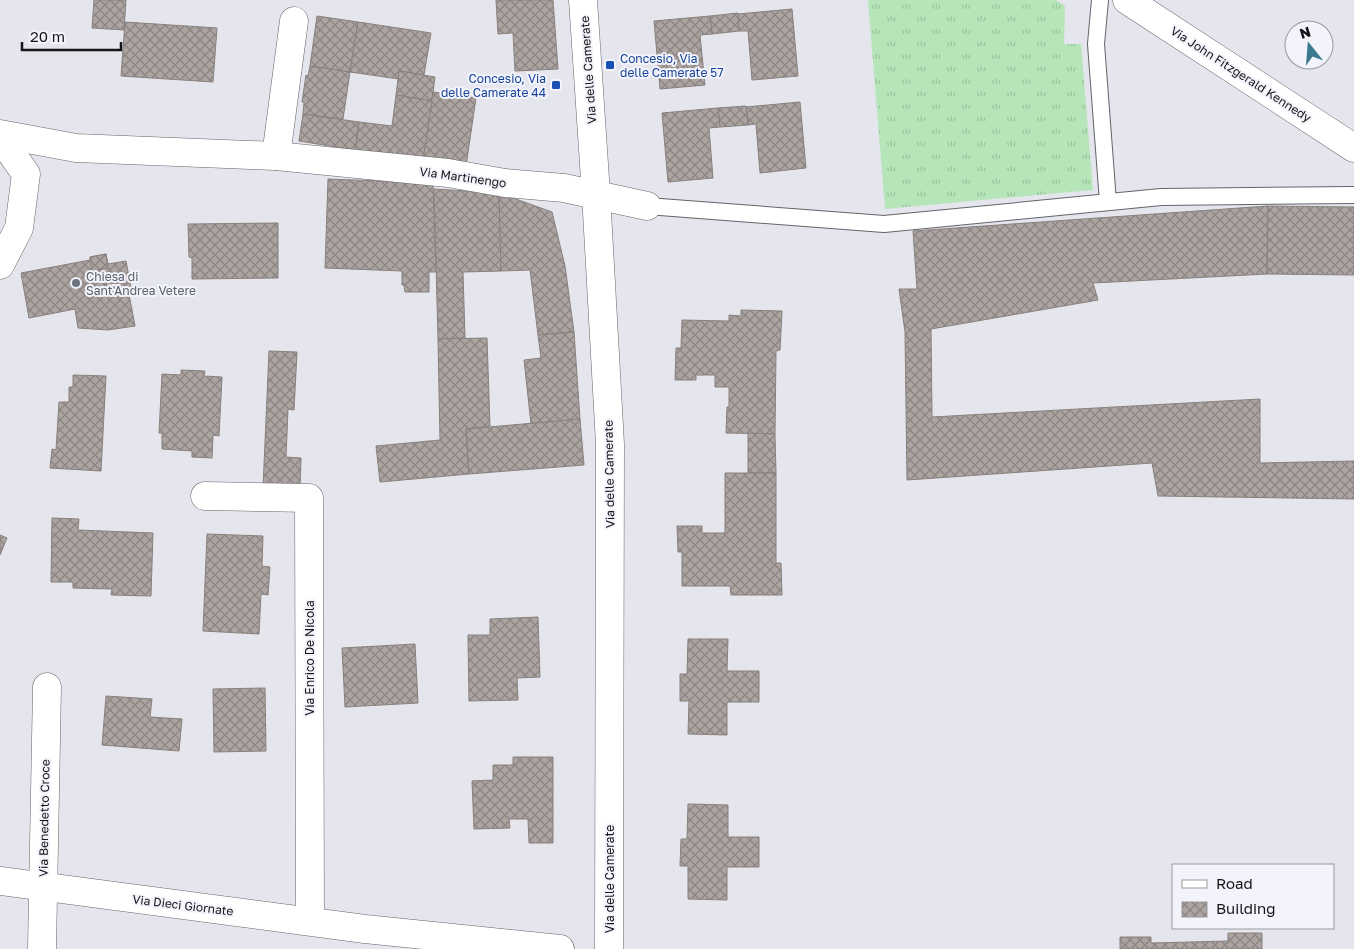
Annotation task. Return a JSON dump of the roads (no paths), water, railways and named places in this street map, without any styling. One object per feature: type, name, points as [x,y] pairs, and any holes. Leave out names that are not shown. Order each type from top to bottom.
[{"type":"street","name":"Via delle Camerate","points":[[583,0],[610,444],[609,949]]},
{"type":"street","name":"Via John Fitzgerald Kennedy","points":[[1127,0],[1354,148]]},
{"type":"street","points":[[276,156],[294,21]]},
{"type":"street","name":"Via Martinengo","points":[[0,136],[76,148],[276,156],[448,173],[505,183],[564,188],[648,206]]},
{"type":"street","points":[[0,136],[26,174],[18,228],[0,265]]},
{"type":"street","name":"Via Enrico De Nicola","points":[[205,496],[308,498],[310,921]]},
{"type":"street","name":"Via Benedetto Croce","points":[[42,949],[47,687]]},
{"type":"street","name":"Via Dieci Giornate","points":[[0,881],[310,921],[365,939],[560,949]]},
{"type":"lane","points":[[1100,0],[1096,44],[1108,202]]},
{"type":"lane","points":[[648,206],[884,224],[1161,196],[1354,195]]},
{"type":"place","name":"Concesio, Via delle Camerate 57","points":[[610,65]]},
{"type":"place","name":"Concesio, Via delle Camerate 44","points":[[556,85]]},
{"type":"place","name":"Chiesa di Sant'Andrea Vetere","points":[[76,283]]}]
